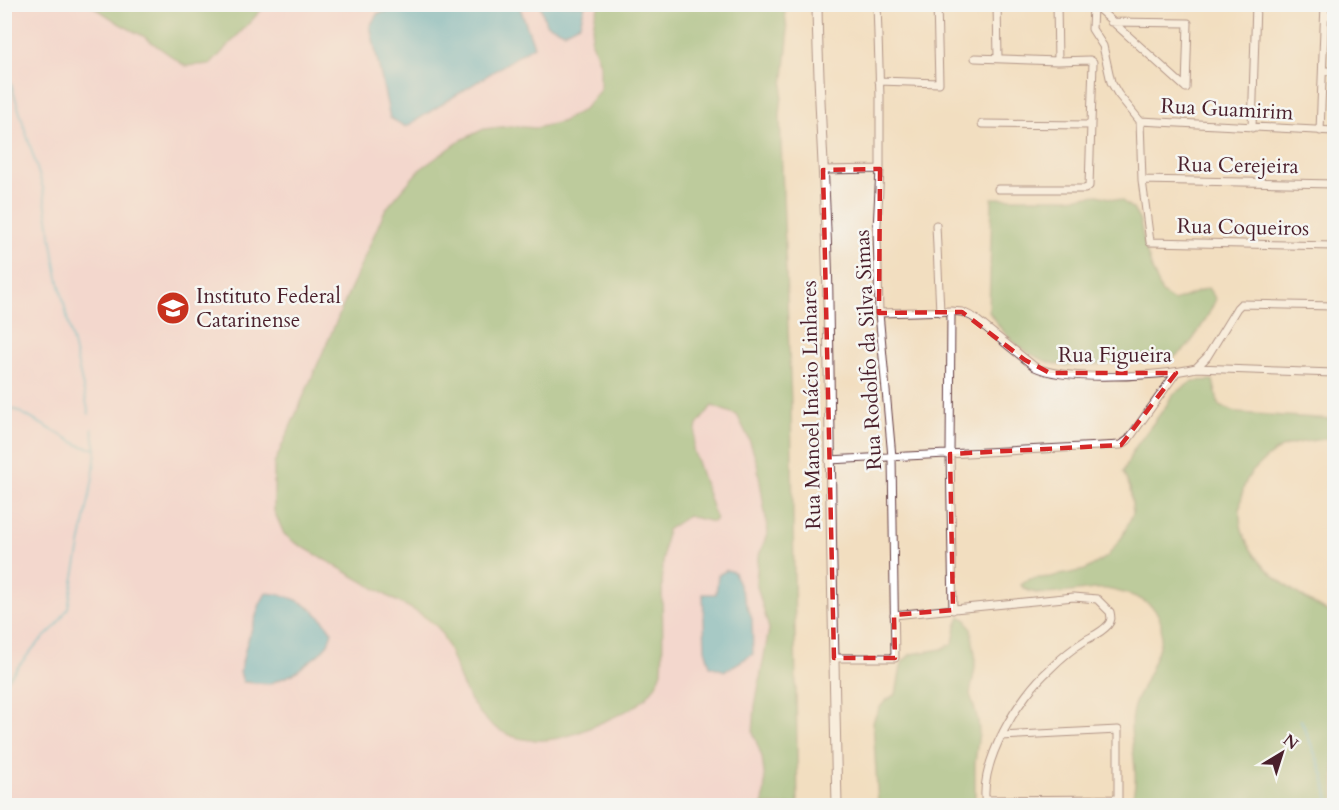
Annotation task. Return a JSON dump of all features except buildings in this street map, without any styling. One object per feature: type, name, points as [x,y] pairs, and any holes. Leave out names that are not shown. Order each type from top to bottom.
[{"type":"main road","name":"Rua Manoel Inácio Linhares","points":[[817,4],[818,82],[828,302],[829,460],[837,806]]},
{"type":"street","name":"Rua Rodolfo da Silva Simas","points":[[834,658],[895,658],[892,457],[879,314],[877,229],[880,169],[877,4]]},
{"type":"street","points":[[879,81],[939,82],[936,4]]},
{"type":"street","points":[[997,4],[998,58]]},
{"type":"street","points":[[1057,4],[1058,61]]},
{"type":"street","points":[[1251,128],[1256,4]]},
{"type":"street","points":[[1320,131],[1325,4]]},
{"type":"street","points":[[1093,5],[1111,22],[1186,88],[1188,23],[1111,22]]},
{"type":"street","name":"Rua Guamirim","points":[[1093,5],[1092,29],[1103,46],[1111,82],[1140,121],[1335,131]]},
{"type":"street","points":[[1325,16],[1335,16]]},
{"type":"street","points":[[975,58],[1090,60],[1093,62],[1088,188],[998,189]]},
{"type":"street","points":[[1323,71],[1335,71]]},
{"type":"street","points":[[1140,121],[1142,180]]},
{"type":"street","points":[[982,124],[1091,125]]},
{"type":"street","points":[[823,170],[880,169]]},
{"type":"street","name":"Rua Cerejeira","points":[[1142,180],[1335,184]]},
{"type":"street","name":"Rua Coqueiros","points":[[1142,180],[1150,242],[1335,246]]},
{"type":"street","points":[[936,225],[940,312]]},
{"type":"street","points":[[1196,368],[1207,357],[1237,308],[1242,304],[1335,306]]},
{"type":"street","points":[[951,311],[950,454],[953,610]]},
{"type":"street","name":"Rua Figueira","points":[[879,314],[962,312],[973,317],[1025,360],[1044,371],[1070,376],[1176,373],[1196,368],[1335,373]]},
{"type":"street","points":[[829,460],[1121,445],[1128,441],[1176,373]]},
{"type":"street","points":[[894,615],[1084,597],[1102,603],[1108,609],[1111,615],[1108,626],[1048,669],[1018,707],[1000,736],[987,774],[985,803],[1118,799],[1118,730],[1000,736]]},
{"type":"highlighted area","points":[[880,169],[879,313],[962,312],[1025,360],[1050,373],[1176,373],[1121,445],[950,454],[953,610],[894,615],[895,658],[834,658],[823,170]]},
{"type":"shaded area","name":"Instituto Federal Catarinense","points":[[5,5],[91,5],[143,36],[185,66],[211,64],[266,5],[599,5],[591,40],[600,64],[600,90],[583,110],[561,122],[536,128],[510,126],[484,129],[463,139],[419,170],[385,210],[274,464],[274,511],[284,534],[294,542],[419,614],[439,630],[463,686],[488,723],[511,737],[549,741],[582,732],[639,705],[658,684],[662,671],[661,582],[667,530],[688,516],[712,522],[716,519],[693,449],[697,425],[712,405],[737,415],[749,439],[757,463],[768,532],[758,558],[762,609],[769,629],[755,707],[753,733],[762,757],[765,782],[763,805],[5,806]]},
{"type":"green space","points":[[91,5],[266,5],[211,64],[185,66],[143,36]]},
{"type":"green space","points":[[599,5],[784,5],[788,39],[780,115],[791,403],[798,805],[763,805],[765,782],[762,757],[753,733],[755,706],[769,629],[756,583],[758,558],[768,532],[757,463],[749,439],[737,415],[712,406],[697,425],[693,449],[716,519],[713,522],[688,516],[667,530],[662,583],[662,671],[657,682],[645,699],[637,705],[577,733],[557,738],[537,740],[519,738],[502,732],[487,721],[474,705],[462,684],[445,640],[434,624],[416,611],[294,542],[284,534],[274,511],[274,464],[385,210],[419,170],[463,139],[484,129],[510,126],[536,128],[561,122],[583,110],[600,90],[600,64],[591,40]]},
{"type":"green space","points":[[1098,195],[1122,201],[1133,209],[1140,221],[1145,247],[1162,293],[1174,301],[1208,288],[1216,299],[1192,341],[1175,356],[1162,361],[1064,366],[1041,359],[1020,347],[1003,331],[989,312],[992,198],[1067,198]]},
{"type":"green space","points":[[1213,380],[1219,406],[1239,413],[1334,419],[1334,438],[1300,442],[1284,447],[1269,456],[1252,472],[1243,489],[1240,521],[1255,556],[1269,571],[1301,596],[1334,615],[1334,805],[1129,805],[1135,781],[1132,718],[1134,706],[1151,669],[1160,642],[1159,617],[1152,607],[1136,597],[1106,589],[1048,594],[1028,590],[1021,585],[1029,579],[1085,570],[1107,557],[1122,537],[1133,513],[1130,488],[1123,472],[1134,449],[1172,395],[1193,381]]},
{"type":"green space","points":[[960,617],[966,619],[971,629],[975,654],[970,694],[979,732],[975,764],[975,805],[878,805],[873,722],[875,717],[884,702],[896,694],[902,662],[911,654],[942,649],[953,643]]},
{"type":"water","points":[[540,4],[585,5],[580,24],[564,32],[546,24]]},
{"type":"water","points":[[430,5],[519,5],[534,46],[406,127],[390,118],[370,26],[378,13]]},
{"type":"water","points":[[727,570],[734,572],[752,619],[753,654],[725,671],[710,666],[705,649],[703,594],[716,594],[718,575]]},
{"type":"water","points":[[266,593],[286,596],[304,604],[326,623],[332,632],[328,644],[319,654],[293,674],[269,684],[243,682],[240,672],[246,646]]},
{"type":"waterway","points":[[4,61],[43,188],[57,273],[89,414]]},
{"type":"waterway","points":[[4,410],[14,409],[81,446],[96,449]]},
{"type":"waterway","points":[[4,684],[35,646],[56,626],[68,608],[93,478],[96,449],[92,429]]},
{"type":"waterway","points":[[1301,720],[1324,776],[1330,806]]},
{"type":"place","name":"Instituto Federal Catarinense","points":[[173,308]]}]
